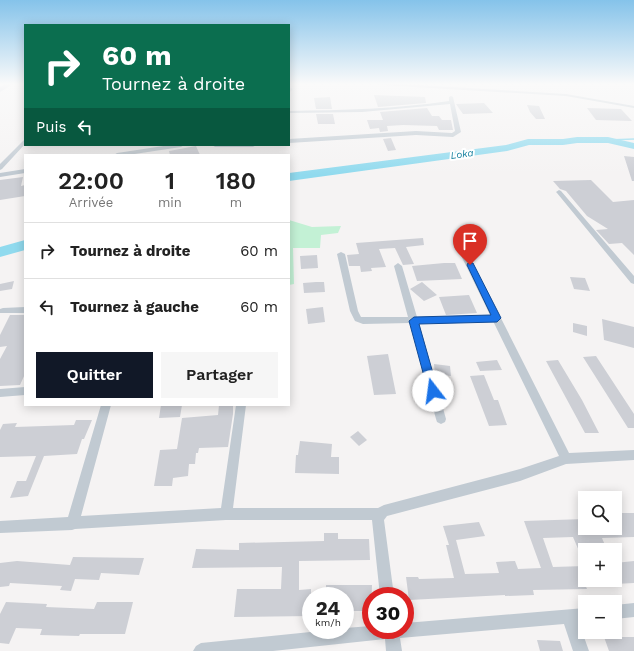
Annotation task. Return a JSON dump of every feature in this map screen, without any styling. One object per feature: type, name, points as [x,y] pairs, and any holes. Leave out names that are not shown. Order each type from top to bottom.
[{"type":"street","points":[[290,141],[416,133],[453,135],[458,132],[454,114]]},
{"type":"street","points":[[0,168],[24,142]]},
{"type":"street","points":[[123,154],[175,146]]},
{"type":"street","points":[[0,175],[24,171]]},
{"type":"street","points":[[559,192],[634,281]]},
{"type":"street","points":[[457,239],[566,459]]},
{"type":"street","points":[[341,254],[354,311],[358,319],[363,321],[414,321],[497,318]]},
{"type":"street","points":[[398,266],[441,419]]},
{"type":"street","points":[[2,311],[24,310]]},
{"type":"street","points":[[0,393],[24,391]]},
{"type":"street","points":[[72,524],[106,406]]},
{"type":"street","points":[[226,514],[241,406]]},
{"type":"street","points":[[387,587],[378,520],[380,514],[384,510],[520,475],[566,459],[634,455]]},
{"type":"street","points":[[0,527],[226,514],[380,514]]},
{"type":"street","points":[[622,611],[634,610]]},
{"type":"street","points":[[414,629],[578,615]]},
{"type":"street","points":[[569,616],[581,651]]},
{"type":"street","points":[[201,651],[362,634]]},
{"type":"street","points":[[393,639],[394,651]]},
{"type":"green space","points":[[290,220],[312,227],[341,226],[338,233],[321,235],[320,248],[293,248],[294,284],[290,285]]},
{"type":"building","points":[[316,114],[333,114],[335,124],[318,124]]},
{"type":"building","points":[[381,114],[431,114],[432,116],[439,116],[442,120],[451,120],[453,130],[439,130],[437,126],[403,125],[387,126],[388,131],[380,132],[379,128],[370,129],[367,120],[383,120]]},
{"type":"building","points":[[532,114],[543,114],[545,119],[536,119]]},
{"type":"building","points":[[592,114],[626,114],[632,121],[596,120]]},
{"type":"building","points":[[391,138],[396,150],[388,151],[383,139]]},
{"type":"building","points":[[196,146],[200,154],[170,154],[169,151]]},
{"type":"building","points":[[624,156],[634,157],[634,181],[632,181]]},
{"type":"building","points":[[23,177],[21,186],[24,185],[24,196],[0,200],[0,180]]},
{"type":"building","points":[[591,180],[613,202],[634,200],[634,255],[622,243],[609,244],[596,230],[608,229],[587,216],[566,191],[560,189],[553,181]]},
{"type":"building","points":[[423,238],[424,245],[406,247],[414,264],[403,265],[395,248],[379,249],[386,267],[371,268],[372,271],[361,272],[360,266],[349,266],[347,255],[359,254],[356,243]]},
{"type":"building","points":[[317,255],[318,268],[301,269],[300,256]]},
{"type":"building","points":[[455,263],[462,279],[417,281],[412,266]]},
{"type":"building","points":[[570,277],[585,278],[590,291],[574,289]]},
{"type":"building","points":[[14,281],[12,289],[0,291],[0,284]]},
{"type":"building","points":[[324,282],[325,292],[304,293],[303,283]]},
{"type":"building","points":[[422,282],[437,295],[424,301],[410,289]]},
{"type":"building","points":[[469,295],[477,313],[446,315],[439,297]]},
{"type":"building","points":[[323,307],[325,322],[308,324],[306,309]]},
{"type":"building","points":[[10,315],[24,315],[24,376],[20,385],[0,386],[0,359],[7,346],[0,347],[0,335]]},
{"type":"building","points":[[602,319],[634,327],[634,348],[604,340]]},
{"type":"building","points":[[573,323],[587,326],[587,336],[573,332]]},
{"type":"building","points":[[388,354],[396,394],[374,395],[367,356]]},
{"type":"building","points":[[596,356],[634,414],[634,428],[628,428],[583,357]]},
{"type":"building","points":[[497,360],[502,370],[480,371],[476,362]]},
{"type":"building","points":[[558,360],[582,400],[599,433],[585,433],[546,361]]},
{"type":"building","points":[[434,364],[450,366],[451,376],[435,374]]},
{"type":"building","points":[[484,375],[494,400],[498,400],[507,425],[489,426],[470,376]]},
{"type":"building","points":[[161,406],[182,406],[180,417],[159,418]]},
{"type":"building","points":[[219,406],[233,406],[228,447],[199,448],[198,453],[196,453],[195,464],[189,464],[188,476],[173,478],[172,486],[154,486],[160,450],[177,449],[182,418],[218,415]]},
{"type":"building","points":[[76,420],[92,420],[84,439],[82,439],[77,454],[44,456],[28,496],[10,498],[17,481],[26,481],[36,456],[0,457],[0,430],[3,424],[17,423],[15,427],[74,425]]},
{"type":"building","points":[[358,431],[367,440],[359,446],[350,437]]},
{"type":"building","points":[[300,441],[332,444],[331,457],[339,457],[339,474],[295,473],[296,455],[298,455]]},
{"type":"building","points":[[622,513],[634,513],[634,537],[602,538],[604,543],[578,543],[578,549],[573,537],[543,538],[553,567],[578,566],[578,587],[586,587],[587,589],[533,590],[534,595],[414,600],[414,587],[407,587],[406,577],[418,577],[419,579],[454,578],[446,545],[449,545],[443,526],[479,522],[485,536],[456,540],[465,574],[499,573],[496,562],[515,561],[518,569],[541,568],[524,521],[578,519],[578,535],[622,535]]},
{"type":"building","points":[[324,533],[338,533],[338,539],[369,539],[370,560],[299,561],[299,590],[302,590],[302,616],[234,617],[237,589],[281,589],[282,567],[192,568],[196,549],[239,550],[239,543],[324,541]]},
{"type":"building","points":[[73,557],[144,558],[139,575],[101,573],[99,580],[75,579],[71,591],[60,590],[62,586],[10,583],[9,586],[0,587],[0,563],[17,561],[70,565]]},
{"type":"building","points":[[634,561],[634,583],[622,584],[622,562]]},
{"type":"building","points":[[326,585],[372,585],[372,587],[362,587],[362,611],[354,611],[354,587],[326,587]]},
{"type":"building","points":[[6,602],[47,604],[46,607],[94,609],[97,602],[133,602],[125,634],[80,634],[79,636],[40,635],[42,629],[16,628],[9,644],[0,643],[0,614]]},
{"type":"building","points":[[634,637],[634,651],[609,651],[605,639]]},
{"type":"building","points":[[537,640],[560,641],[563,651],[540,651]]},
{"type":"waterway","points":[[608,140],[634,139]]},
{"type":"waterway","name":"Loka","points":[[290,177],[507,148],[528,142],[608,140],[634,146]]},
{"type":"waterway","name":"Loka","points":[[0,252],[24,245]]},
{"type":"route","points":[[433,391],[414,321],[497,318],[470,265]]}]
